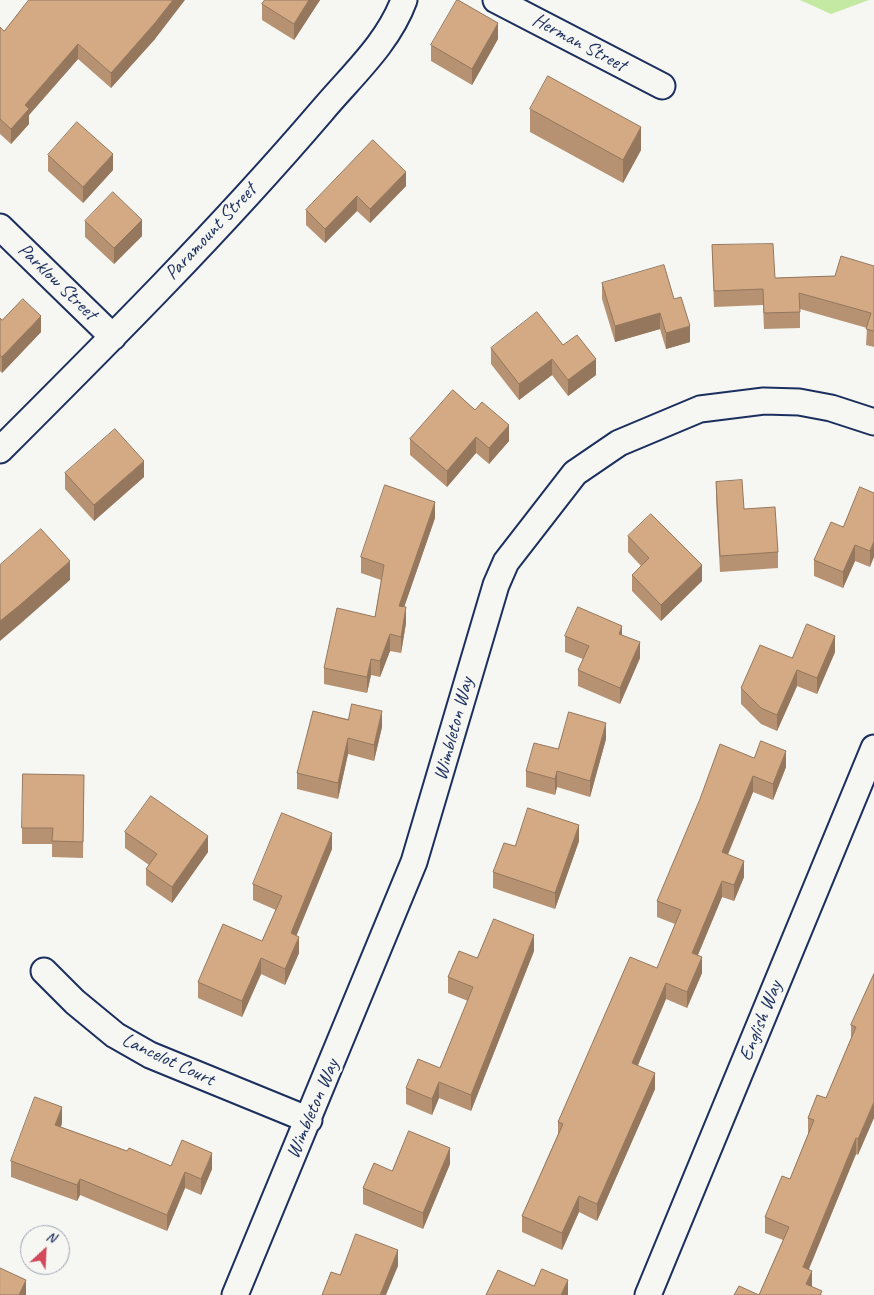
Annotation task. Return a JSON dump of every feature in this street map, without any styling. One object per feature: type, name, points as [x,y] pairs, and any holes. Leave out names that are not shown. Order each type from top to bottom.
[{"type":"street","name":"Paramount Street","points":[[0,450],[113,337],[294,143],[381,44],[404,0]]},
{"type":"street","name":"Herman Street","points":[[496,0],[662,86]]},
{"type":"street","name":"Parklow Street","points":[[0,227],[113,337]]},
{"type":"street","name":"Wimbleton Way","points":[[235,1295],[309,1120],[414,862],[496,585],[506,562],[547,506],[575,474],[619,443],[700,409],[764,401],[799,402],[831,408],[874,422]]},
{"type":"street","name":"English Way","points":[[648,1295],[874,748]]},
{"type":"street","name":"Lancelot Court","points":[[44,971],[75,1002],[115,1035],[150,1055],[309,1120]]},
{"type":"green space","points":[[800,0],[869,0],[831,14]]},
{"type":"building","points":[[29,0],[173,0],[111,73],[78,44],[25,105],[29,109],[11,129],[0,119],[0,27],[4,31]]},
{"type":"building","points":[[265,0],[309,0],[294,24],[262,4]]},
{"type":"building","points":[[457,0],[498,23],[472,69],[431,45]]},
{"type":"building","points":[[548,76],[641,127],[623,160],[530,109]]},
{"type":"building","points":[[77,122],[113,154],[83,187],[48,155]]},
{"type":"building","points":[[373,140],[406,172],[370,209],[357,196],[325,229],[306,210]]},
{"type":"building","points":[[113,192],[142,220],[114,248],[85,221]]},
{"type":"building","points":[[773,244],[775,278],[835,276],[841,256],[874,266],[874,331],[866,329],[871,313],[799,293],[800,312],[764,313],[763,289],[714,291],[712,245]]},
{"type":"building","points":[[664,265],[674,299],[681,297],[690,326],[666,333],[660,313],[615,326],[602,283]]},
{"type":"building","points":[[23,299],[41,316],[2,357],[0,355],[0,318],[2,320]]},
{"type":"building","points":[[537,312],[563,345],[577,335],[596,359],[568,380],[552,359],[519,384],[491,348]]},
{"type":"building","points":[[453,390],[475,410],[482,402],[509,425],[489,448],[476,437],[447,471],[410,439]]},
{"type":"building","points":[[115,429],[144,461],[94,505],[65,473]]},
{"type":"building","points":[[742,480],[744,509],[775,507],[778,552],[720,556],[716,482]]},
{"type":"building","points":[[385,485],[435,502],[399,606],[406,607],[401,637],[390,634],[380,661],[371,659],[367,677],[324,668],[337,608],[375,617],[384,565],[361,557]]},
{"type":"building","points":[[860,487],[874,493],[874,541],[870,551],[855,545],[843,572],[814,560],[831,522],[843,527]]},
{"type":"building","points":[[651,514],[702,565],[661,605],[632,575],[649,558],[628,536]]},
{"type":"building","points":[[41,529],[70,561],[0,621],[0,565]]},
{"type":"building","points":[[578,607],[622,626],[619,634],[640,642],[620,688],[578,670],[589,646],[565,636]]},
{"type":"building","points":[[807,624],[835,636],[817,678],[797,670],[777,715],[761,708],[741,688],[760,645],[792,658]]},
{"type":"building","points":[[352,704],[382,711],[374,745],[348,738],[338,783],[297,773],[313,711],[348,720]]},
{"type":"building","points":[[569,712],[606,723],[590,781],[557,771],[555,779],[526,771],[534,743],[558,749]]},
{"type":"building","points":[[761,741],[786,751],[773,784],[753,776],[722,852],[744,861],[734,885],[722,881],[692,953],[702,957],[687,992],[666,983],[632,1063],[655,1073],[597,1204],[579,1196],[562,1233],[522,1216],[563,1124],[558,1122],[630,957],[657,968],[681,910],[657,901],[700,799],[720,744],[754,758]]},
{"type":"building","points":[[23,774],[84,775],[83,842],[52,841],[53,828],[22,828]]},
{"type":"building","points":[[151,796],[208,836],[172,887],[146,869],[157,854],[125,832]]},
{"type":"building","points":[[528,808],[579,825],[555,893],[493,872],[504,843],[515,846]]},
{"type":"building","points":[[282,813],[332,833],[291,933],[299,937],[285,969],[261,958],[242,1001],[198,982],[223,924],[262,941],[282,896],[253,884]]},
{"type":"building","points":[[494,919],[534,935],[471,1095],[439,1082],[432,1099],[406,1088],[418,1059],[440,1068],[473,987],[448,977],[459,951],[477,958]]},
{"type":"building","points":[[874,974],[874,1102],[858,1139],[856,1138],[803,1267],[812,1271],[806,1284],[822,1291],[820,1295],[759,1295],[789,1227],[765,1217],[782,1176],[790,1179],[814,1120],[808,1118],[817,1095],[826,1098],[856,1027],[851,1025]]},
{"type":"building","points":[[35,1097],[62,1107],[55,1125],[127,1151],[129,1148],[171,1166],[182,1140],[212,1153],[201,1179],[185,1172],[167,1215],[80,1179],[77,1185],[11,1161]]},
{"type":"building","points":[[409,1131],[450,1148],[423,1213],[363,1188],[374,1163],[392,1171]]},
{"type":"building","points":[[356,1234],[398,1250],[380,1295],[322,1295],[331,1272],[340,1275]]},
{"type":"building","points":[[0,1268],[26,1280],[19,1295],[0,1295]]},
{"type":"building","points":[[542,1269],[568,1280],[561,1295],[486,1295],[498,1270],[534,1286]]},
{"type":"building","points":[[739,1286],[759,1295],[734,1295]]}]
